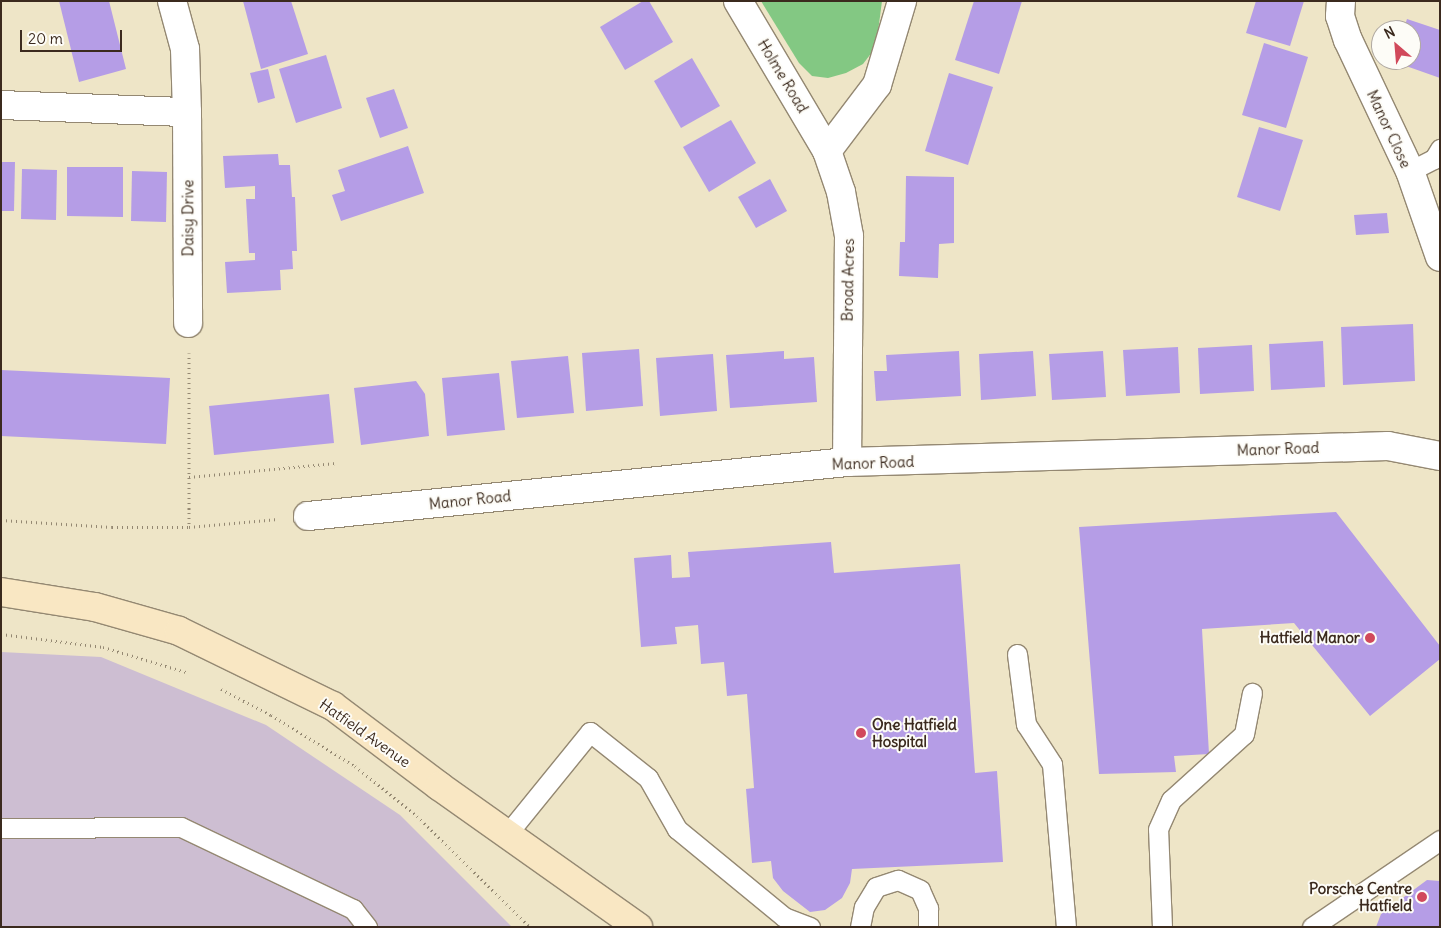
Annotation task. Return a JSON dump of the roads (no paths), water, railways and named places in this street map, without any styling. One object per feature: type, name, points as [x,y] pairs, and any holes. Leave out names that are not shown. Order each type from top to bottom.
[{"type":"street","name":"Daisy Drive","points":[[172,1],[184,49],[187,112],[188,323]]},
{"type":"street","name":"Holme Road","points":[[738,1],[827,151]]},
{"type":"street","points":[[827,151],[877,85],[902,1]]},
{"type":"street","name":"Manor Close","points":[[1341,1],[1340,16],[1348,40],[1410,171],[1440,257]]},
{"type":"street","points":[[1,105],[187,112]]},
{"type":"street","name":"Broad Acres","points":[[827,151],[841,192],[849,236],[848,462]]},
{"type":"street","name":"Manor Road","points":[[308,516],[848,462],[1388,446],[1440,456]]},
{"type":"street","name":"Hatfield Avenue","points":[[1,592],[94,607],[179,631],[333,706],[638,927]]},
{"type":"lane","points":[[1410,171],[1434,159],[1440,149]]},
{"type":"lane","points":[[1017,654],[1026,724],[1052,764],[1066,927]]},
{"type":"lane","points":[[1162,927],[1158,829],[1171,800],[1244,734],[1252,693]]},
{"type":"lane","points":[[508,833],[590,732],[648,778],[677,829],[784,917],[810,927]]},
{"type":"lane","points":[[1,828],[181,827],[353,909],[367,927]]},
{"type":"lane","points":[[1312,927],[1440,840]]},
{"type":"lane","points":[[860,927],[864,907],[876,887],[898,880],[920,890],[928,908],[928,927]]},
{"type":"place","name":"Hatfield Manor","points":[[1370,638]]},
{"type":"place","name":"One Hatfield Hospital","points":[[861,733]]},
{"type":"place","name":"Porsche Centre Hatfield","points":[[1422,897]]}]
